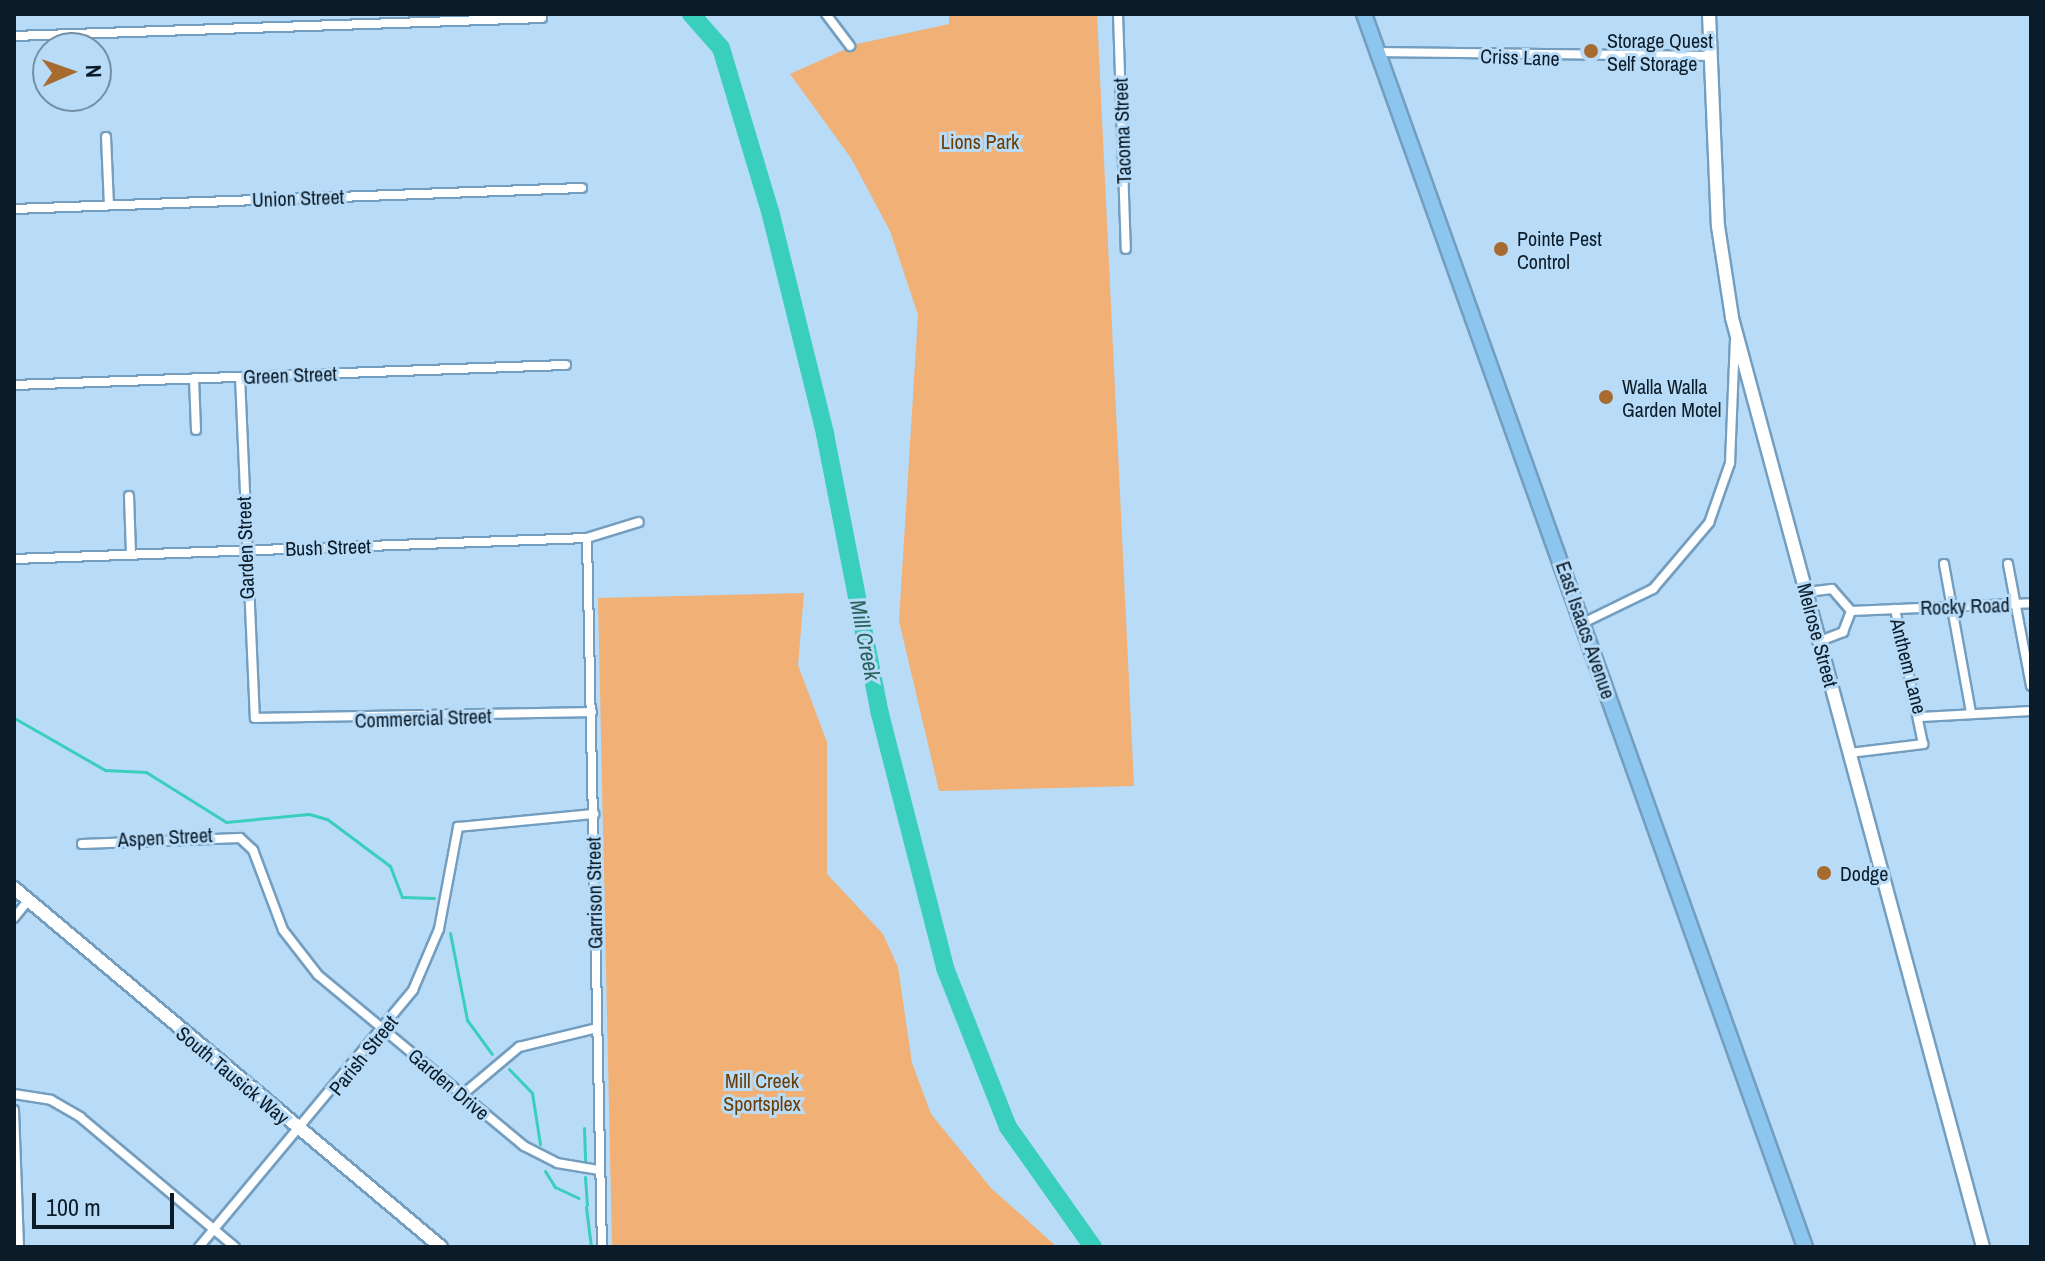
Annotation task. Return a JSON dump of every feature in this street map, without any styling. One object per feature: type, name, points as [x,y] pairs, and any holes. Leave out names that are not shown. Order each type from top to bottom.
[{"type":"main road","name":"East Isaacs Avenue","points":[[1364,14],[1805,1247]]},
{"type":"street","points":[[826,14],[850,46]]},
{"type":"street","name":"Tacoma Street","points":[[1118,14],[1126,249]]},
{"type":"street","name":"Melrose Street","points":[[1709,14],[1718,226],[1735,331],[1983,1247]]},
{"type":"street","points":[[14,36],[542,18]]},
{"type":"street","name":"Criss Lane","points":[[1378,52],[1711,56]]},
{"type":"street","points":[[106,137],[109,205]]},
{"type":"street","name":"Union Street","points":[[14,209],[582,188]]},
{"type":"street","points":[[1583,623],[1660,584],[1709,523],[1730,463],[1735,331]]},
{"type":"street","name":"Green Street","points":[[14,385],[566,365]]},
{"type":"street","name":"Garden Street","points":[[240,377],[255,718]]},
{"type":"street","points":[[194,378],[196,430]]},
{"type":"street","points":[[129,496],[131,554]]},
{"type":"street","name":"Bush Street","points":[[14,559],[587,538],[639,522]]},
{"type":"street","name":"Garrison Street","points":[[587,538],[602,1247]]},
{"type":"street","points":[[1944,564],[1971,712]]},
{"type":"street","points":[[2008,564],[2031,686]]},
{"type":"street","points":[[1807,592],[1832,589],[1851,611],[1843,632],[1820,641]]},
{"type":"street","name":"Rocky Road","points":[[1851,611],[2031,603]]},
{"type":"street","name":"Anthem Lane","points":[[1850,753],[1920,748],[1921,717],[1895,609]]},
{"type":"street","points":[[1921,717],[2031,711]]},
{"type":"street","name":"Commercial Street","points":[[255,718],[592,712]]},
{"type":"street","name":"Parish Street","points":[[199,1247],[384,1030],[433,949],[458,827],[594,814]]},
{"type":"street","name":"Aspen Street","points":[[82,844],[218,834],[247,843]]},
{"type":"street","name":"Garden Drive","points":[[247,843],[295,947],[384,1030],[544,1158],[599,1170]]},
{"type":"street","name":"South Tausick Way","points":[[14,888],[26,903],[441,1247]]},
{"type":"street","points":[[14,918],[26,903]]},
{"type":"street","points":[[462,1095],[519,1047],[597,1028]]},
{"type":"street","points":[[14,1094],[51,1100],[80,1117],[235,1247]]},
{"type":"street","points":[[14,1110],[19,1247]]},
{"type":"green space","name":"Lions Park","points":[[949,14],[1097,14],[1134,786],[939,791],[899,621],[918,315],[890,231],[851,158],[790,74],[857,44],[949,24]]},
{"type":"green space","name":"Mill Creek Sportsplex","points":[[804,593],[798,665],[827,742],[827,874],[883,934],[898,967],[912,1063],[931,1114],[991,1188],[1057,1247],[612,1247],[598,598]]},
{"type":"waterway","name":"Mill Creek","points":[[691,14],[721,48],[771,215],[825,434],[880,714],[945,968],[1008,1127],[1093,1247]]},
{"type":"waterway","points":[[16,719],[105,770],[146,772],[226,822],[309,814],[327,819],[390,866],[402,897],[434,898]]},
{"type":"waterway","points":[[450,933],[467,1020],[492,1054]]},
{"type":"waterway","points":[[509,1069],[532,1093],[540,1144]]},
{"type":"waterway","points":[[584,1128],[585,1161]]},
{"type":"waterway","points":[[545,1171],[555,1187],[579,1198]]},
{"type":"waterway","points":[[585,1177],[587,1205]]},
{"type":"waterway","points":[[586,1207],[591,1247]]},
{"type":"place","name":"Storage Quest Self Storage","points":[[1591,51]]},
{"type":"place","name":"Pointe Pest Control","points":[[1501,249]]},
{"type":"place","name":"Walla Walla Garden Motel","points":[[1606,397]]},
{"type":"place","name":"Dodge","points":[[1824,873]]}]
